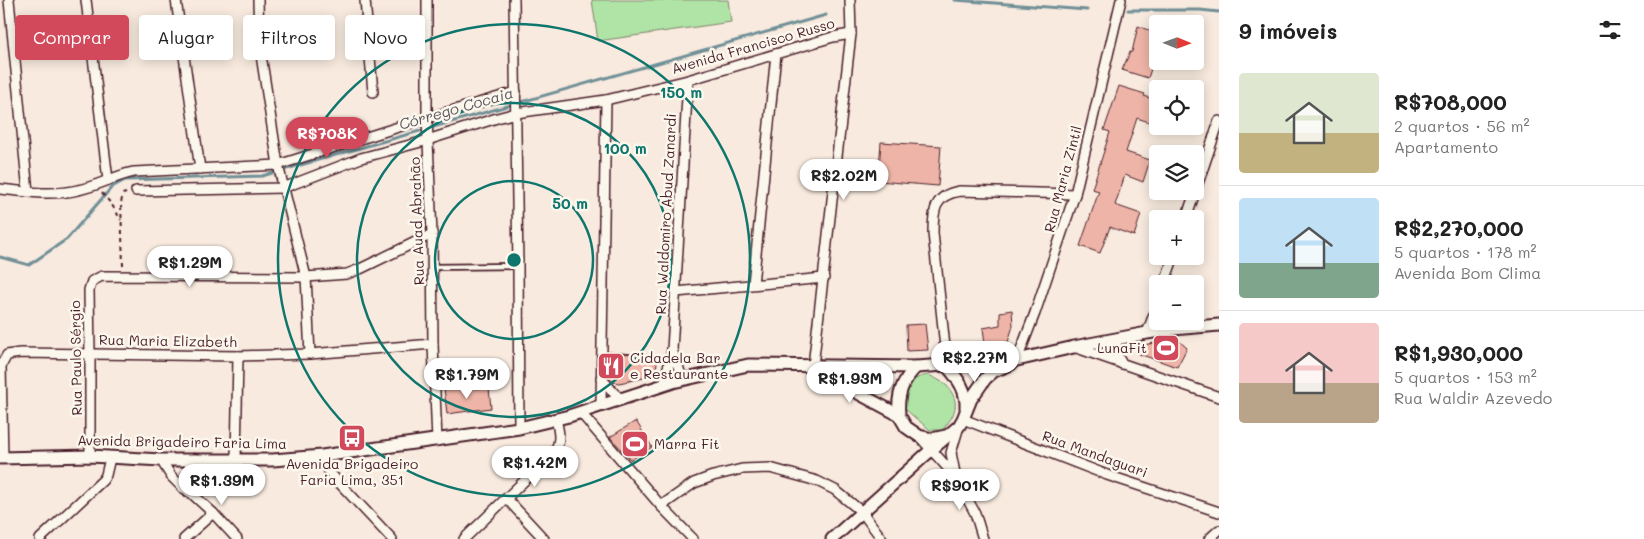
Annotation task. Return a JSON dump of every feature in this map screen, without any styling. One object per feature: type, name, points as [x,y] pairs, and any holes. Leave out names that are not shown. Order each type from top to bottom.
[{"type":"main road","name":"Avenida Brigadeiro Faria Lima","points":[[2,458],[90,456],[161,460],[272,460],[322,456],[519,428],[580,412],[664,385],[748,365],[947,366],[1017,360],[1147,333],[1219,325]]},
{"type":"main road","points":[[832,539],[963,419],[977,389],[985,379],[1017,360]]},
{"type":"main road","points":[[815,366],[854,391],[899,415]]},
{"type":"main road","points":[[947,366],[960,382],[964,391],[966,402],[963,419]]},
{"type":"main road","points":[[916,367],[902,384],[899,394],[899,415],[906,427],[919,436],[932,439],[946,436]]},
{"type":"main road","points":[[918,462],[919,436]]},
{"type":"main road","points":[[189,491],[188,475],[194,460]]},
{"type":"street","points":[[9,0],[28,192]]},
{"type":"street","points":[[86,0],[108,180]]},
{"type":"street","points":[[176,0],[200,169]]},
{"type":"street","points":[[258,0],[259,42],[279,168],[306,277],[310,354]]},
{"type":"street","points":[[364,0],[373,92]]},
{"type":"street","name":"Rua Auad Abrahão","points":[[427,0],[427,121],[437,441]]},
{"type":"street","points":[[514,0],[519,428]]},
{"type":"street","points":[[815,366],[851,34],[850,0]]},
{"type":"street","name":"Rua Maria Zintil","points":[[1017,360],[1076,194],[1121,0]]},
{"type":"street","name":"Avenida Francisco Russo","points":[[136,191],[282,185],[428,137],[516,112],[606,100],[688,80],[833,37],[851,34]]},
{"type":"street","points":[[754,284],[776,54]]},
{"type":"street","name":"Rua Waldomiro Abud Zanardi","points":[[664,385],[672,350],[688,80]]},
{"type":"street","points":[[0,190],[28,192],[76,191],[95,186],[120,175],[134,172],[279,168],[516,94]]},
{"type":"street","points":[[601,405],[606,100]]},
{"type":"street","points":[[1189,210],[1216,139],[1219,121]]},
{"type":"street","points":[[947,366],[933,233],[934,214],[939,200],[944,195],[960,191],[1076,194]]},
{"type":"street","name":"Rua Paulo Sérgio","points":[[90,456],[89,290],[92,281],[102,276],[306,277],[354,272],[432,234]]},
{"type":"street","points":[[676,292],[824,278]]},
{"type":"street","points":[[1147,333],[1149,328]]},
{"type":"street","points":[[1116,339],[1118,357],[1122,364]]},
{"type":"street","name":"Rua Maria Elizabeth","points":[[2,458],[1,366],[7,355],[20,353],[238,356],[310,354],[433,344]]},
{"type":"street","points":[[1074,347],[1219,398]]},
{"type":"street","name":"Rua Waldomiro Abud Zanardi","points":[[672,350],[683,380]]},
{"type":"street","points":[[236,460],[238,356]]},
{"type":"street","points":[[601,378],[621,398]]},
{"type":"street","points":[[580,412],[661,506],[694,539]]},
{"type":"street","points":[[464,539],[558,447],[560,436],[556,419]]},
{"type":"street","points":[[955,476],[951,453],[963,419]]},
{"type":"street","name":"Rua Mandaguari","points":[[963,419],[1107,475],[1219,512]]},
{"type":"street","points":[[919,436],[955,476],[975,513],[983,539]]},
{"type":"street","points":[[322,456],[330,474],[392,539]]},
{"type":"street","points":[[40,539],[103,480],[110,458]]},
{"type":"street","points":[[161,460],[183,488],[189,491],[213,513],[237,539]]},
{"type":"street","points":[[661,506],[694,483],[713,476],[742,469],[770,468],[817,481],[836,490],[862,512],[882,539]]},
{"type":"street","points":[[507,499],[544,539]]},
{"type":"street","points":[[184,539],[213,513]]},
{"type":"street","points":[[1209,539],[1219,530]]},
{"type":"lane","points":[[432,267],[518,266]]},
{"type":"path","points":[[98,189],[112,205],[122,221]]},
{"type":"path","points":[[124,276],[122,197],[124,194],[136,191]]},
{"type":"green space","points":[[592,0],[728,0],[731,22],[598,41]]},
{"type":"green space","points":[[929,375],[946,385],[954,397],[955,409],[942,430],[930,430],[902,405],[910,384],[917,378]]},
{"type":"building","points":[[1138,26],[1149,30],[1149,70],[1151,70],[1148,78],[1122,70],[1130,52],[1132,52]]},
{"type":"building","points":[[1119,86],[1145,94],[1144,96],[1149,98],[1149,122],[1137,118],[1126,152],[1149,160],[1149,163],[1143,182],[1125,175],[1115,205],[1141,214],[1134,236],[1110,227],[1100,253],[1080,246],[1099,191],[1092,189],[1110,132],[1104,130]]},
{"type":"building","points":[[881,142],[941,146],[938,186],[878,181]]},
{"type":"building","points":[[1012,310],[1013,326],[1008,342],[985,344],[983,328],[1000,325],[1000,312]]},
{"type":"building","points":[[925,324],[928,350],[907,351],[906,325]]},
{"type":"building","points":[[1177,339],[1187,348],[1177,367],[1139,354],[1137,346]]},
{"type":"building","points":[[609,352],[658,356],[656,369],[652,374],[644,378],[619,383],[613,382],[608,375]]},
{"type":"building","points":[[444,388],[489,388],[491,408],[447,414]]},
{"type":"building","points":[[636,421],[652,447],[631,460],[610,437]]},
{"type":"waterway","name":"Córrego Cocaia","points":[[955,0],[1087,10]]},
{"type":"waterway","points":[[1128,10],[1200,10],[1219,12]]},
{"type":"waterway","name":"Córrego Cocaia","points":[[0,257],[29,265],[67,239],[112,187],[125,180],[262,176],[826,15]]},
{"type":"place","name":"LunaFit","points":[[1166,348]]},
{"type":"place","name":"Cidadela Bar e Restaurante","points":[[611,366]]},
{"type":"place","name":"Avenida Brigadeiro Faria Lima, 351","points":[[352,438]]},
{"type":"place","name":"Marra Fit","points":[[635,444]]}]
